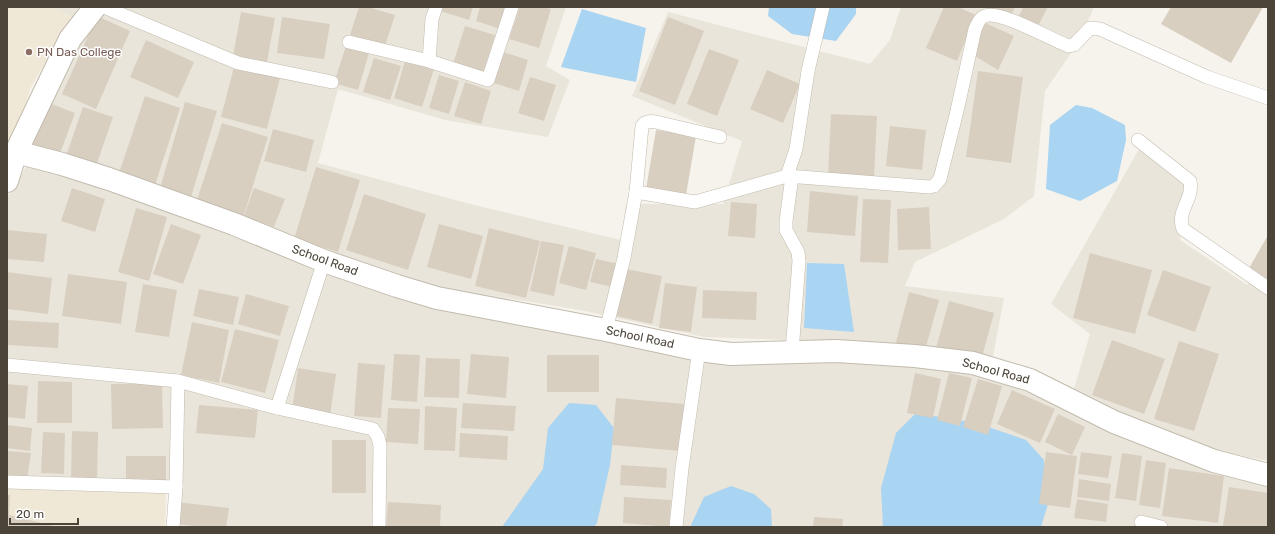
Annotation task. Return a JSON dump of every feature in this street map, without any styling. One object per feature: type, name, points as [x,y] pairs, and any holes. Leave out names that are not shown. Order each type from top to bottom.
[{"type":"street","points":[[7,181],[16,152],[70,39],[95,7]]},
{"type":"street","name":"School Road","points":[[16,152],[62,164],[116,182],[234,224],[324,261],[437,298],[606,330],[699,350],[731,354],[836,351],[915,356],[973,363],[1030,380],[1114,422],[1214,461],[1268,474]]},
{"type":"lane","points":[[104,7],[238,63],[332,82]]},
{"type":"lane","points":[[429,61],[432,19],[436,7]]},
{"type":"lane","points":[[349,42],[429,61],[488,80],[512,7]]},
{"type":"lane","points":[[792,352],[800,261],[798,252],[786,230],[790,176],[796,149],[808,71],[823,7]]},
{"type":"lane","points":[[636,192],[696,202],[790,176],[929,187],[934,186],[940,179],[958,111],[975,29],[983,17],[989,15],[1027,26],[1069,46],[1074,44],[1090,28],[1100,29],[1207,77],[1268,98]]},
{"type":"lane","points":[[606,330],[624,258],[636,192],[640,132],[642,126],[648,121],[656,122],[720,137]]},
{"type":"lane","points":[[1138,140],[1190,181],[1191,189],[1180,222],[1183,229],[1268,288]]},
{"type":"lane","points":[[277,408],[324,261]]},
{"type":"lane","points":[[676,527],[682,468],[699,350]]},
{"type":"lane","points":[[7,365],[178,381],[277,408],[373,429],[378,437],[380,446],[379,527]]},
{"type":"lane","points":[[173,527],[176,487],[178,381]]},
{"type":"lane","points":[[7,482],[176,487]]},
{"type":"lane","points":[[1141,522],[1161,527]]},
{"type":"shaded area","name":"PN Das College","points":[[7,7],[51,7],[72,16],[31,87],[7,164]]},
{"type":"shaded area","points":[[51,7],[79,7],[73,16],[81,7],[566,7],[546,66],[570,80],[548,137],[445,120],[338,89],[318,163],[474,205],[621,240],[626,204],[723,204],[742,141],[632,96],[668,12],[870,64],[890,40],[901,7],[1094,7],[1078,43],[1045,91],[1034,196],[1004,219],[915,262],[905,286],[1004,298],[990,372],[984,372],[1087,420],[1268,483],[1268,527],[170,527],[172,489],[166,493],[7,488],[7,197],[31,159],[360,285],[504,321],[710,361],[853,363],[788,340],[704,337],[580,310],[368,274],[17,151],[53,38],[72,17]]},
{"type":"shaded area","points":[[1139,149],[1187,178],[1180,240],[1247,285],[1268,247],[1268,461],[1220,451],[1071,399],[1090,334],[1051,304]]},
{"type":"shaded area","points":[[7,488],[166,493],[165,527],[7,527]]},
{"type":"water","points":[[769,7],[856,7],[856,14],[836,41],[792,34],[768,16]]},
{"type":"water","points":[[582,9],[646,28],[636,82],[561,67]]},
{"type":"water","points":[[1076,105],[1092,108],[1125,125],[1126,140],[1117,181],[1080,201],[1046,189],[1050,125]]},
{"type":"water","points":[[807,263],[844,264],[854,332],[804,328]]},
{"type":"water","points":[[569,403],[596,405],[614,428],[610,465],[597,523],[594,527],[502,527],[543,469],[548,428]]},
{"type":"water","points":[[916,413],[977,423],[1026,440],[1044,460],[1048,504],[1041,527],[883,527],[881,488],[896,433]]},
{"type":"water","points":[[731,486],[754,494],[771,509],[772,527],[692,527],[691,525],[704,497]]},
{"type":"building","points":[[359,7],[368,7],[395,15],[385,46],[350,35]]},
{"type":"building","points":[[441,7],[473,7],[469,20],[440,11]]},
{"type":"building","points":[[480,7],[506,7],[500,29],[476,21]]},
{"type":"building","points":[[520,7],[544,7],[551,9],[539,48],[509,39]]},
{"type":"building","points":[[944,7],[958,7],[976,15],[957,61],[926,48]]},
{"type":"building","points":[[984,7],[1015,7],[1010,18]]},
{"type":"building","points":[[1023,7],[1048,7],[1038,26],[1018,18]]},
{"type":"building","points":[[1171,7],[1263,7],[1231,63],[1161,24]]},
{"type":"building","points":[[241,12],[275,18],[267,62],[233,56]]},
{"type":"building","points":[[97,16],[130,31],[96,109],[62,94]]},
{"type":"building","points":[[282,17],[330,24],[324,59],[277,53]]},
{"type":"building","points":[[668,17],[704,31],[675,105],[639,91]]},
{"type":"building","points":[[983,22],[1014,36],[998,70],[973,55]]},
{"type":"building","points":[[465,26],[495,35],[483,73],[453,64]]},
{"type":"building","points":[[146,40],[194,62],[178,98],[130,77]]},
{"type":"building","points":[[346,46],[369,53],[358,90],[334,83]]},
{"type":"building","points":[[709,49],[739,60],[717,116],[687,104]]},
{"type":"building","points":[[500,51],[528,60],[519,91],[490,82]]},
{"type":"building","points":[[374,58],[401,66],[390,100],[363,92]]},
{"type":"building","points":[[405,61],[434,69],[422,107],[394,98]]},
{"type":"building","points":[[234,67],[280,78],[267,129],[221,117]]},
{"type":"building","points":[[767,70],[800,84],[783,123],[750,109]]},
{"type":"building","points":[[978,71],[1023,77],[1011,163],[966,157]]},
{"type":"building","points":[[439,75],[459,81],[449,114],[429,108]]},
{"type":"building","points":[[530,77],[556,85],[544,121],[518,113]]},
{"type":"building","points":[[465,82],[491,91],[481,124],[454,116]]},
{"type":"building","points":[[145,96],[180,108],[154,188],[118,176]]},
{"type":"building","points":[[44,101],[75,113],[58,159],[26,148]]},
{"type":"building","points":[[185,102],[217,111],[191,197],[160,188]]},
{"type":"building","points":[[83,107],[113,117],[96,166],[66,156]]},
{"type":"building","points":[[831,114],[877,116],[874,178],[828,176]]},
{"type":"building","points":[[222,123],[268,137],[243,218],[196,203]]},
{"type":"building","points":[[890,126],[926,130],[922,170],[886,166]]},
{"type":"building","points":[[273,129],[314,140],[306,172],[264,161]]},
{"type":"building","points":[[656,130],[696,136],[686,195],[646,189]]},
{"type":"building","points":[[316,167],[360,180],[338,252],[294,239]]},
{"type":"building","points":[[72,188],[105,199],[95,232],[61,221]]},
{"type":"building","points":[[254,188],[285,199],[274,227],[244,216]]},
{"type":"building","points":[[810,191],[858,196],[855,236],[807,232]]},
{"type":"building","points":[[364,194],[426,214],[408,270],[346,250]]},
{"type":"building","points":[[863,199],[891,200],[888,263],[860,262]]},
{"type":"building","points":[[731,202],[757,204],[755,238],[728,236]]},
{"type":"building","points":[[929,207],[931,249],[898,250],[897,209]]},
{"type":"building","points":[[136,208],[167,217],[149,281],[118,272]]},
{"type":"building","points":[[171,224],[201,235],[183,284],[153,274]]},
{"type":"building","points":[[439,224],[483,236],[471,279],[427,267]]},
{"type":"building","points":[[489,228],[540,241],[526,298],[475,286]]},
{"type":"building","points":[[7,230],[47,234],[44,262],[7,259]]},
{"type":"building","points":[[1268,235],[1268,281],[1248,270]]},
{"type":"building","points":[[541,241],[564,245],[554,296],[530,291]]},
{"type":"building","points":[[569,246],[596,253],[586,290],[559,283]]},
{"type":"building","points":[[1090,253],[1152,270],[1135,334],[1073,318]]},
{"type":"building","points":[[596,259],[619,264],[613,287],[590,282]]},
{"type":"building","points":[[626,269],[662,276],[652,324],[616,316]]},
{"type":"building","points":[[1163,270],[1211,287],[1195,332],[1147,315]]},
{"type":"building","points":[[7,272],[52,278],[48,314],[7,309]]},
{"type":"building","points":[[68,274],[127,282],[121,324],[62,316]]},
{"type":"building","points":[[665,283],[697,287],[691,332],[659,328]]},
{"type":"building","points":[[143,284],[177,290],[169,337],[135,332]]},
{"type":"building","points":[[199,289],[239,297],[233,325],[193,316]]},
{"type":"building","points":[[703,290],[757,292],[756,320],[702,318]]},
{"type":"building","points":[[909,292],[939,300],[924,354],[895,346]]},
{"type":"building","points":[[246,294],[289,306],[280,336],[238,324]]},
{"type":"building","points":[[949,301],[994,313],[980,364],[935,352]]},
{"type":"building","points":[[7,320],[59,323],[58,348],[7,345]]},
{"type":"building","points":[[192,322],[229,330],[219,383],[181,375]]},
{"type":"building","points":[[235,329],[279,340],[265,393],[221,382]]},
{"type":"building","points":[[1112,340],[1165,359],[1144,414],[1092,395]]},
{"type":"building","points":[[1179,341],[1219,354],[1194,431],[1154,419]]},
{"type":"building","points":[[394,354],[420,355],[417,402],[391,400]]},
{"type":"building","points":[[471,354],[509,357],[506,398],[467,394]]},
{"type":"building","points":[[547,355],[599,355],[599,392],[547,392]]},
{"type":"building","points":[[426,358],[460,359],[459,398],[424,397]]},
{"type":"building","points":[[358,363],[385,365],[381,418],[354,416]]},
{"type":"building","points":[[298,368],[336,374],[330,416],[292,410]]},
{"type":"building","points":[[915,373],[941,379],[933,418],[907,413]]},
{"type":"building","points":[[949,373],[972,378],[960,426],[937,420]]},
{"type":"building","points":[[978,379],[1002,386],[988,435],[963,427]]},
{"type":"building","points":[[38,381],[72,382],[72,423],[37,423]]},
{"type":"building","points":[[7,384],[28,386],[25,419],[7,417]]},
{"type":"building","points":[[111,384],[162,384],[163,428],[112,429]]},
{"type":"building","points":[[1012,390],[1055,409],[1040,443],[997,424]]},
{"type":"building","points":[[616,398],[685,404],[681,451],[612,445]]},
{"type":"building","points":[[463,403],[516,406],[514,431],[461,428]]},
{"type":"building","points":[[199,405],[258,410],[255,438],[196,433]]},
{"type":"building","points":[[425,406],[457,408],[455,451],[424,450]]},
{"type":"building","points":[[388,408],[420,409],[418,444],[386,442]]},
{"type":"building","points":[[1058,414],[1085,427],[1072,455],[1045,442]]},
{"type":"building","points":[[7,425],[32,428],[30,451],[7,448]]},
{"type":"building","points":[[72,431],[98,432],[97,481],[71,480]]},
{"type":"building","points":[[43,432],[65,433],[64,474],[41,473]]},
{"type":"building","points":[[460,433],[508,436],[507,460],[459,457]]},
{"type":"building","points":[[332,440],[366,440],[366,493],[332,493]]},
{"type":"building","points":[[7,451],[31,453],[27,479],[7,477]]},
{"type":"building","points":[[1046,452],[1077,456],[1070,508],[1039,504]]},
{"type":"building","points":[[1081,452],[1112,456],[1108,478],[1078,474]]},
{"type":"building","points":[[1122,453],[1142,456],[1136,501],[1115,498]]},
{"type":"building","points":[[126,456],[166,456],[166,485],[126,483]]},
{"type":"building","points":[[1146,460],[1166,463],[1160,508],[1139,505]]},
{"type":"building","points":[[621,465],[667,468],[666,488],[620,485]]},
{"type":"building","points":[[1169,468],[1224,476],[1218,523],[1162,516]]},
{"type":"building","points":[[1079,479],[1111,484],[1109,501],[1077,497]]},
{"type":"building","points":[[1229,487],[1268,493],[1268,527],[1223,526]]},
{"type":"building","points":[[7,495],[10,495],[9,515],[58,527],[7,527]]},
{"type":"building","points":[[624,497],[671,500],[669,527],[623,523]]},
{"type":"building","points":[[1077,499],[1108,504],[1106,522],[1074,518]]},
{"type":"building","points":[[176,502],[229,508],[226,527],[174,524]]},
{"type":"building","points":[[388,502],[441,505],[440,527],[386,527]]},
{"type":"building","points":[[814,517],[843,519],[842,527],[813,527]]},
{"type":"place","name":"PN Das College","points":[[29,52]]}]
